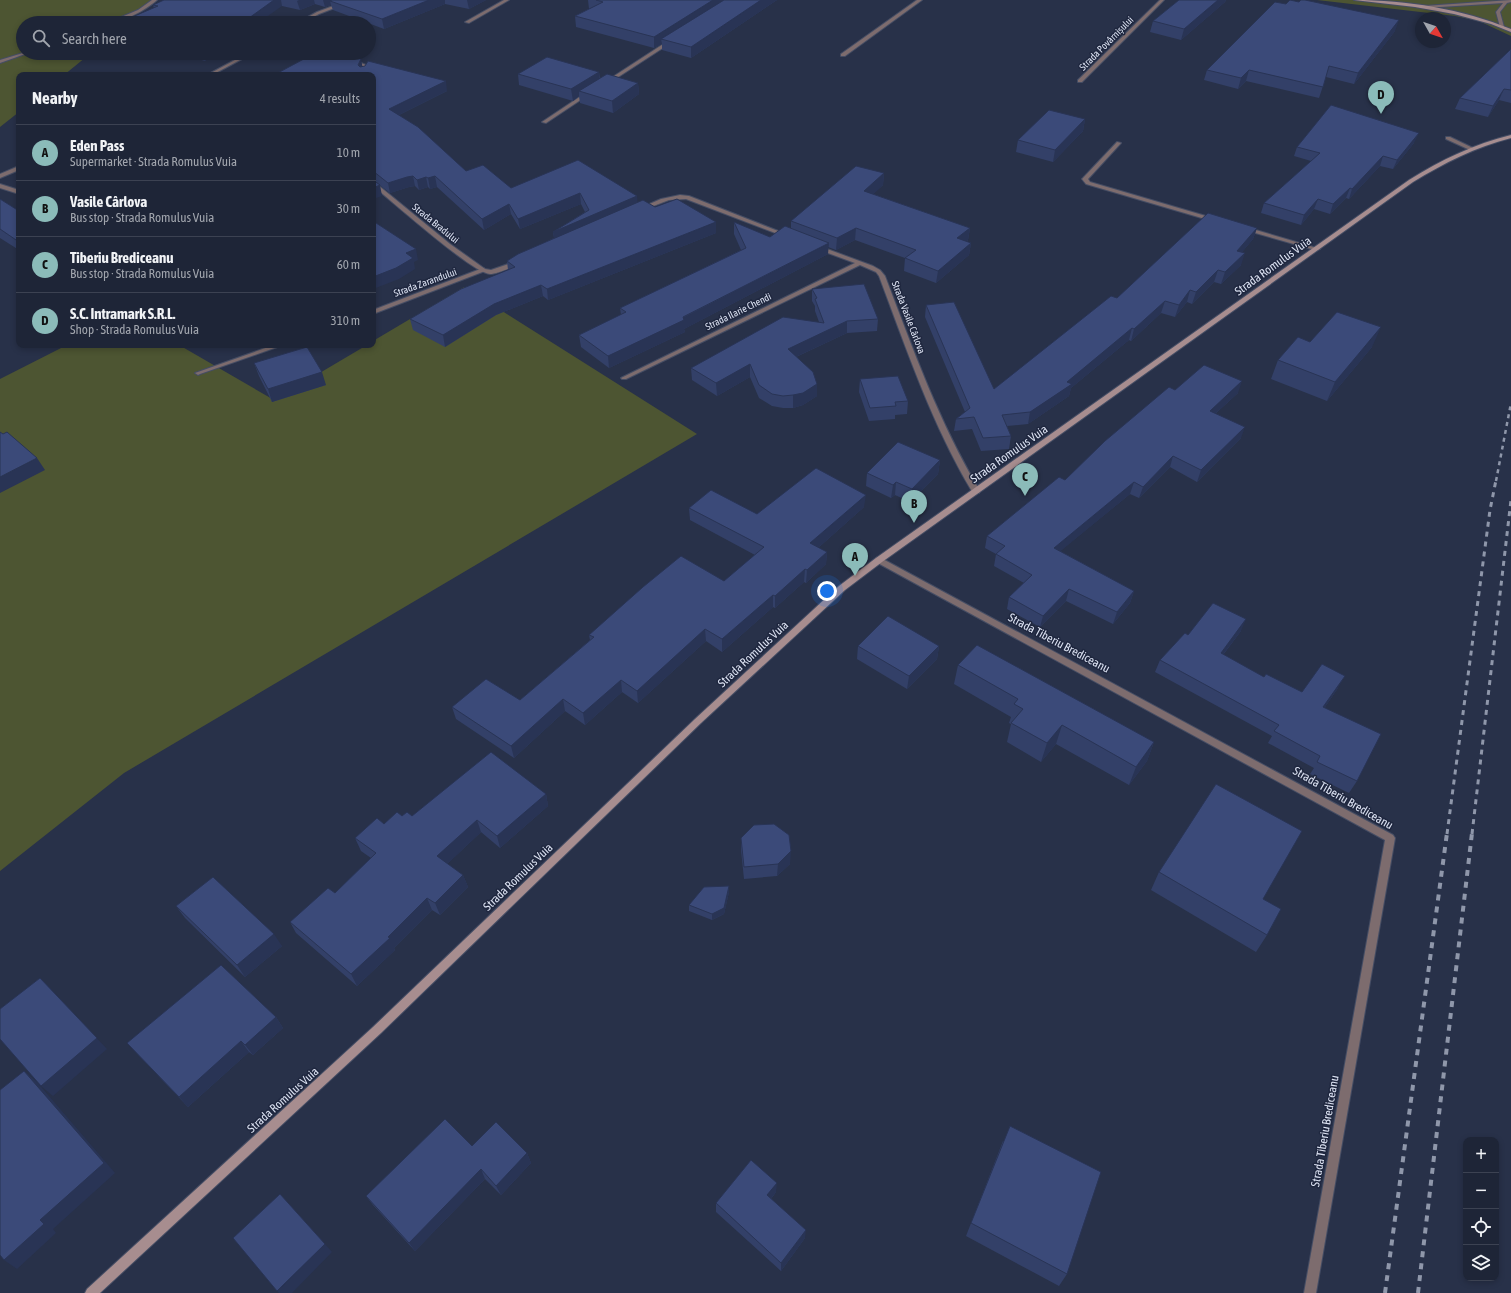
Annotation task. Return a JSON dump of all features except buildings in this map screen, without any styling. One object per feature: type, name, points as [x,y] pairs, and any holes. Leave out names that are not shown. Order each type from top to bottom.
[{"type":"street","points":[[126,16],[139,11],[154,0]]},
{"type":"street","points":[[312,16],[353,0]]},
{"type":"street","points":[[466,22],[507,0]]},
{"type":"street","points":[[842,55],[920,0]]},
{"type":"street","name":"Strada Povârnișului","points":[[1080,81],[1162,0]]},
{"type":"street","points":[[1356,0],[1424,7],[1461,14],[1511,31]]},
{"type":"street","points":[[1424,7],[1511,1]]},
{"type":"street","points":[[1502,27],[1498,12],[1506,2]]},
{"type":"street","points":[[604,84],[678,37]]},
{"type":"street","points":[[0,62],[16,56]]},
{"type":"street","points":[[215,72],[238,60]]},
{"type":"street","points":[[349,60],[366,67],[366,72]]},
{"type":"street","points":[[544,122],[591,92]]},
{"type":"street","name":"Strada Romulus Vuia","points":[[91,1293],[377,1030],[698,721],[842,588],[878,560],[1417,178],[1429,170],[1472,149],[1511,136]]},
{"type":"street","points":[[1448,138],[1472,149]]},
{"type":"street","points":[[1119,143],[1085,179],[1088,183],[1220,221]]},
{"type":"street","points":[[0,176],[16,169]]},
{"type":"street","points":[[0,186],[16,191]]},
{"type":"street","name":"Strada Bradului","points":[[376,186],[448,246],[483,270],[491,272],[519,262]]},
{"type":"street","points":[[636,212],[665,198],[674,196],[687,197],[794,238]]},
{"type":"street","points":[[1242,228],[1317,249]]},
{"type":"street","name":"Strada Vasile Cârlova","points":[[816,246],[878,271],[882,276],[942,428],[976,491]]},
{"type":"street","name":"Strada Ilarie Chendi","points":[[624,378],[860,263]]},
{"type":"street","name":"Strada Zarandului","points":[[376,311],[483,270]]},
{"type":"street","points":[[198,373],[271,348]]},
{"type":"street","name":"Strada Tiberiu Brediceanu","points":[[878,560],[1390,838],[1310,1293]]},
{"type":"green space","points":[[0,0],[155,0],[136,16],[16,16],[16,60],[82,60],[68,72],[16,72],[16,114],[0,127]]},
{"type":"green space","points":[[1317,0],[1511,0],[1511,36],[1479,21],[1451,16],[1451,12],[1420,12]]},
{"type":"green space","points":[[464,287],[697,434],[124,773],[0,871],[0,379],[61,348],[184,348],[274,400],[362,348],[376,348],[376,339]]},
{"type":"railway","points":[[1496,481],[1511,403]]},
{"type":"railway","points":[[1447,834],[1490,510],[1496,480]]},
{"type":"railway","points":[[1472,834],[1511,500]]},
{"type":"railway","points":[[1385,1293],[1447,833]]},
{"type":"railway","points":[[1418,1293],[1472,833]]},
{"type":"place","name":"S.C. Intramark S.R.L.","points":[[1381,114]]},
{"type":"place","name":"Tiberiu Brediceanu","points":[[1025,496]]},
{"type":"place","name":"Vasile Cârlova","points":[[914,523]]},
{"type":"place","name":"Eden Pass","points":[[855,576]]}]
